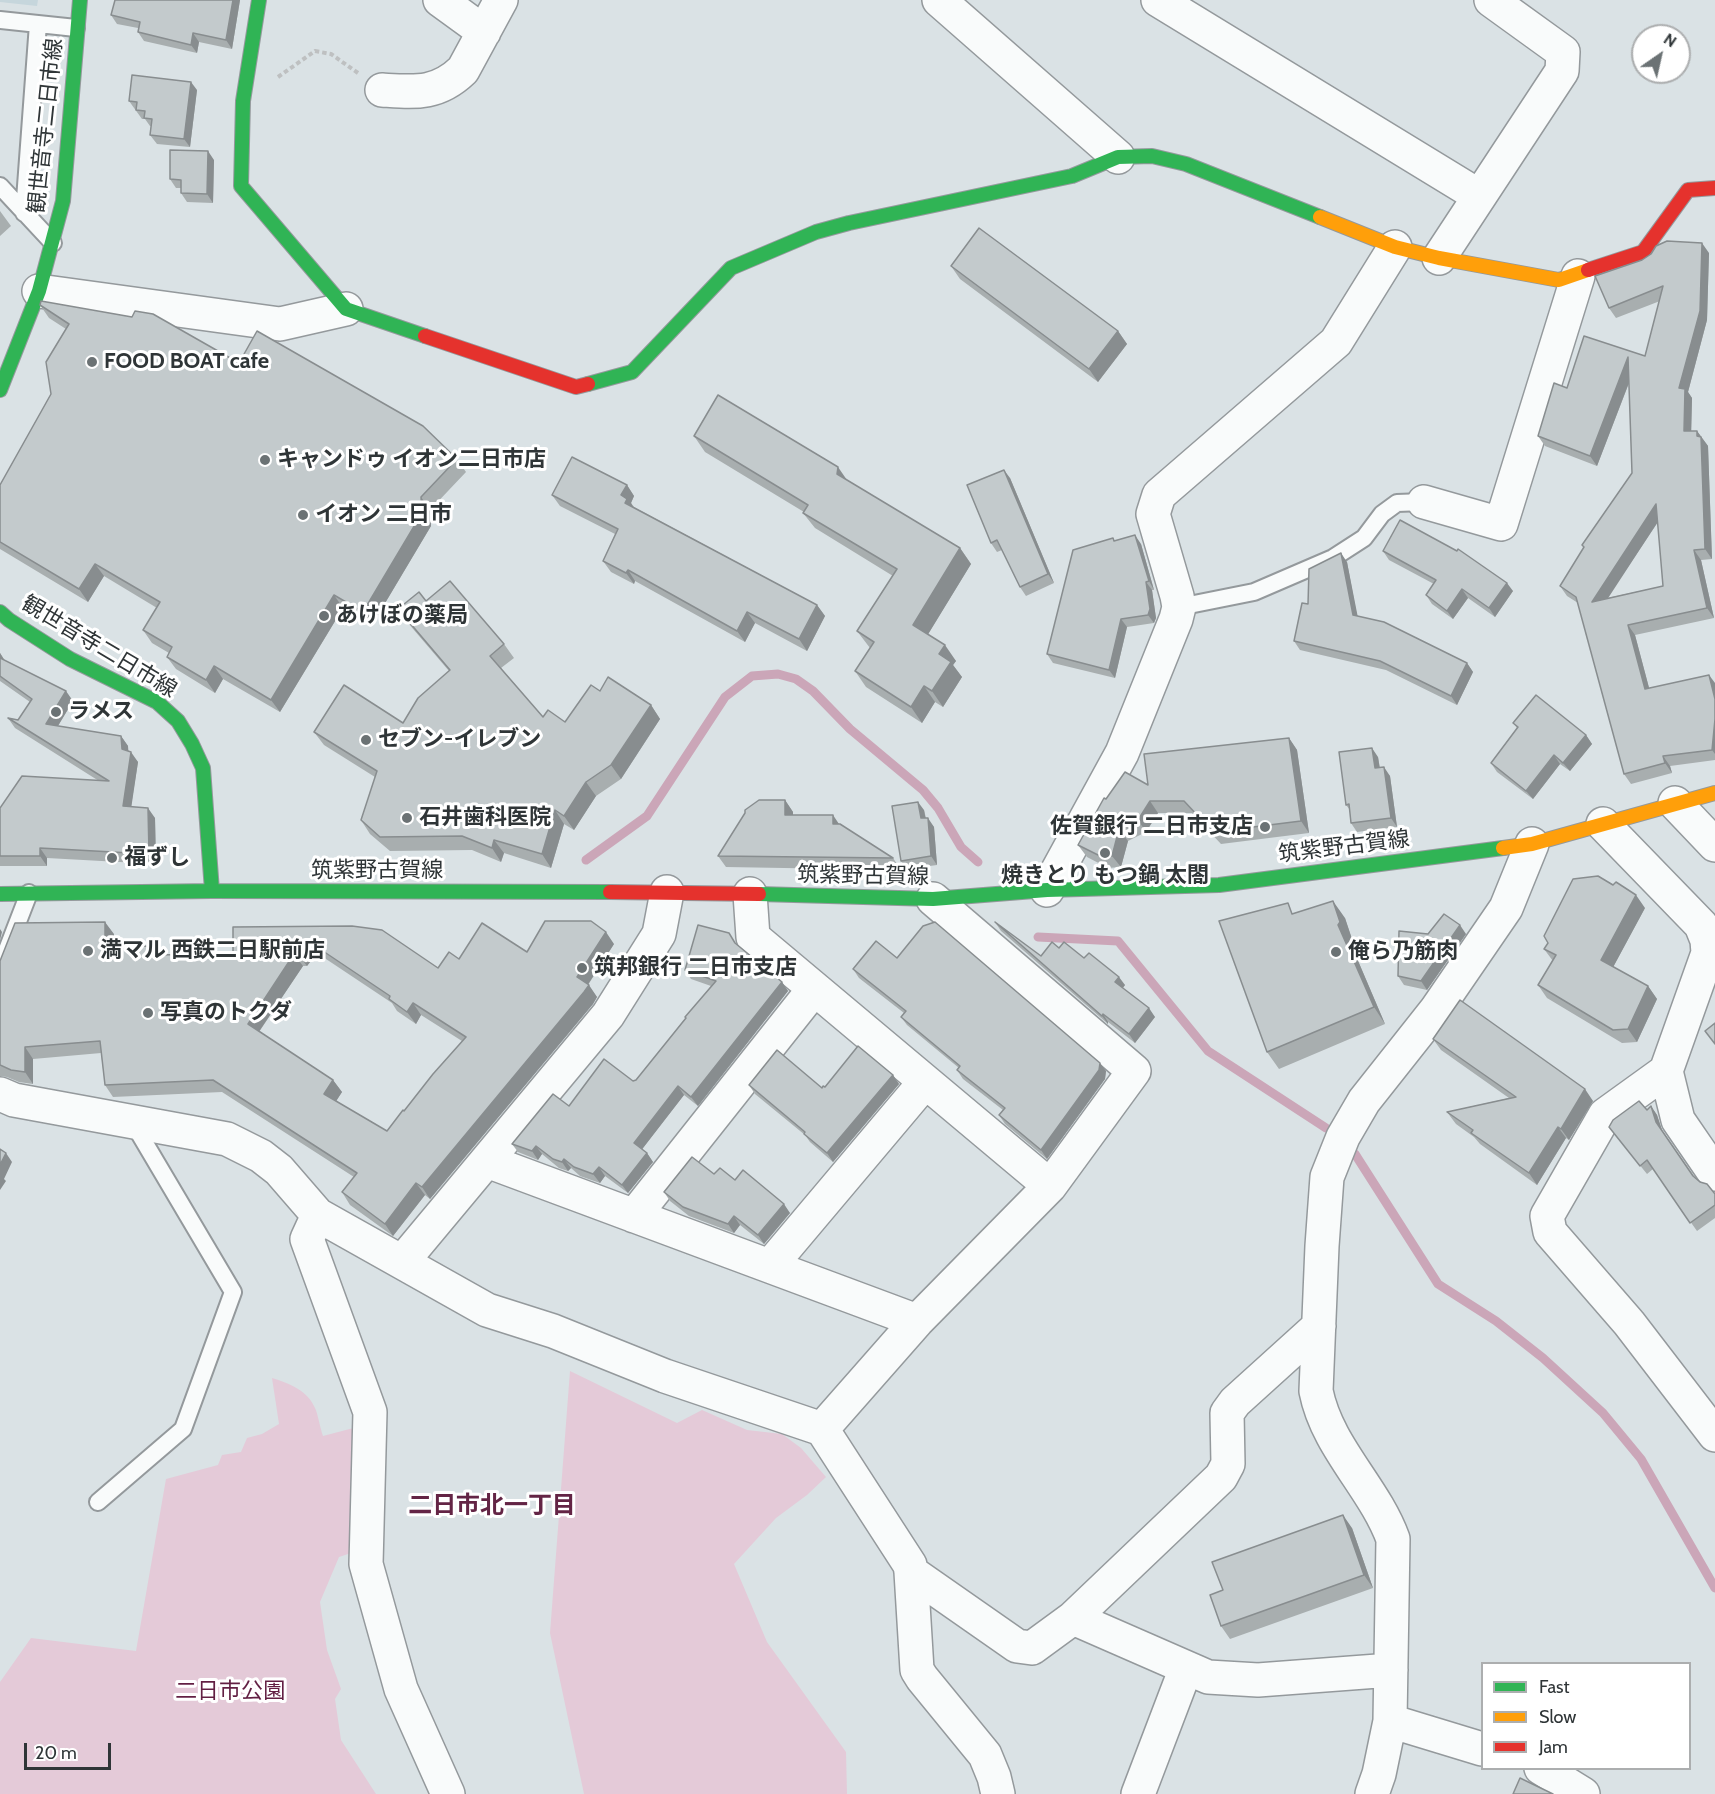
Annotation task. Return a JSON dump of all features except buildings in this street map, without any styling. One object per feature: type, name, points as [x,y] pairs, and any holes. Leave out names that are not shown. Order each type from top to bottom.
[{"type":"main road","name":"観世音寺二日市線","points":[[0,390],[39,291],[63,201],[80,0]]},
{"type":"main road","points":[[260,0],[243,101],[241,186],[346,309],[576,387],[632,372],[731,268],[816,232],[1072,176],[1118,157],[1152,156],[1186,164],[1395,247],[1439,258],[1559,280],[1578,276],[1643,252],[1688,190],[1715,188]]},
{"type":"main road","name":"観世音寺二日市線","points":[[0,612],[9,621],[70,659],[157,702],[178,721],[192,744],[202,768],[212,891]]},
{"type":"main road","name":"筑紫野古賀線","points":[[0,894],[212,891],[667,892],[933,898],[1047,891],[1219,885],[1532,844],[1715,793]]},
{"type":"street","points":[[440,0],[484,32]]},
{"type":"street","points":[[382,90],[417,92],[443,85],[454,79],[463,70],[501,0]]},
{"type":"street","points":[[1158,0],[1479,196]]},
{"type":"street","points":[[1439,258],[1562,71],[1563,52],[1491,0]]},
{"type":"street","points":[[950,3],[1118,157]]},
{"type":"street","points":[[1047,891],[1122,753],[1176,619],[1179,607],[1153,514],[1159,495],[1336,342],[1395,247]]},
{"type":"street","points":[[1424,502],[1501,524],[1578,276]]},
{"type":"street","points":[[39,291],[280,324],[346,309]]},
{"type":"street","points":[[1675,803],[1715,845]]},
{"type":"street","points":[[1603,824],[1701,925],[1707,940],[1705,965],[1666,1071],[1678,1120],[1715,1174]]},
{"type":"street","points":[[1372,1794],[1379,1774],[1390,1722],[1393,1539],[1386,1520],[1335,1439],[1320,1408],[1316,1391],[1327,1177],[1343,1137],[1364,1101],[1436,1010],[1506,908],[1532,844]]},
{"type":"street","points":[[402,1262],[608,1015],[659,934],[667,892]]},
{"type":"street","points":[[750,894],[753,937],[1050,1186]]},
{"type":"street","points":[[822,1429],[917,1321],[1050,1186],[1134,1071],[933,898]]},
{"type":"street","points":[[634,1216],[814,989]]},
{"type":"street","points":[[1666,1071],[1605,1115],[1547,1216],[1550,1232],[1629,1323],[1715,1435]]},
{"type":"street","points":[[770,1266],[925,1082]]},
{"type":"street","points":[[0,1094],[14,1101],[227,1139],[261,1156],[279,1170],[318,1215],[487,1310],[553,1331],[665,1376],[822,1429],[910,1565],[917,1670],[985,1755],[998,1794]]},
{"type":"street","points":[[487,1161],[917,1321]]},
{"type":"street","points":[[318,1215],[307,1239],[370,1412],[366,1564],[401,1689],[448,1794]]},
{"type":"street","points":[[911,1572],[1017,1646],[1032,1648],[1073,1618],[1221,1477],[1228,1464],[1227,1413],[1235,1402],[1319,1326]]},
{"type":"street","points":[[1073,1618],[1208,1677],[1258,1680],[1391,1670]]},
{"type":"street","points":[[1138,1794],[1186,1668]]},
{"type":"street","points":[[1390,1722],[1481,1749]]},
{"type":"street","points":[[1545,1770],[1583,1794]]},
{"type":"lane","points":[[0,20],[76,28]]},
{"type":"lane","points":[[24,213],[38,24]]},
{"type":"lane","points":[[0,186],[53,243]]},
{"type":"lane","points":[[1179,607],[1264,588],[1333,558],[1364,538],[1382,514],[1397,503],[1424,502]]},
{"type":"lane","points":[[0,968],[29,893]]},
{"type":"lane","points":[[98,1502],[183,1430],[233,1292],[132,1122]]},
{"type":"path","points":[[243,101],[315,51],[331,54],[382,90]]},
{"type":"shaded area","points":[[0,0],[38,0],[37,6],[0,2]]},
{"type":"green space","points":[[570,1371],[677,1423],[702,1410],[747,1430],[782,1434],[801,1448],[826,1477],[807,1495],[776,1518],[734,1564],[767,1642],[846,1752],[847,1794],[584,1794],[550,1633]]},
{"type":"green space","name":"二日市公園","points":[[272,1378],[291,1385],[308,1397],[316,1411],[323,1436],[361,1426],[357,1551],[339,1557],[320,1602],[327,1650],[341,1689],[335,1699],[341,1740],[376,1794],[0,1794],[0,1682],[31,1638],[136,1651],[166,1479],[218,1465],[222,1455],[241,1452],[247,1438],[262,1434],[279,1424]]},
{"type":"waterway","points":[[586,860],[647,816],[725,697],[752,676],[778,674],[796,679],[813,691],[850,729],[923,790],[938,808],[961,847],[978,862]]},
{"type":"waterway","points":[[1038,937],[1118,941],[1208,1051],[1326,1128]]},
{"type":"waterway","points":[[1355,1154],[1438,1284],[1496,1321],[1543,1358],[1603,1413],[1641,1459],[1715,1588]]},
{"type":"traffic: fast","points":[[0,390],[39,291],[63,201],[80,0]]},
{"type":"traffic: fast","points":[[259,0],[243,101],[241,186],[346,309],[425,336]]},
{"type":"traffic: fast","points":[[588,384],[632,372],[731,268],[816,232],[1072,176],[1118,157],[1152,156],[1186,164],[1320,217]]},
{"type":"traffic: fast","points":[[0,612],[70,659],[157,702],[178,721],[203,768],[212,891]]},
{"type":"traffic: fast","points":[[759,894],[933,899],[1047,890],[1219,885],[1503,848]]},
{"type":"traffic: fast","points":[[0,894],[212,891],[610,892]]},
{"type":"traffic: slow","points":[[1320,217],[1395,247],[1439,258],[1559,280],[1588,270]]},
{"type":"traffic: slow","points":[[1503,848],[1532,844],[1715,793]]},
{"type":"traffic: jam","points":[[1588,270],[1643,252],[1688,190],[1715,188]]},
{"type":"traffic: jam","points":[[425,336],[576,387],[588,384]]},
{"type":"traffic: jam","points":[[610,892],[759,894]]},
{"type":"place","name":"FOOD BOAT cafe","points":[[92,362]]},
{"type":"place","name":"キャンドゥ イオン二日市店","points":[[265,460]]},
{"type":"place","name":"イオン 二日市","points":[[303,515]]},
{"type":"place","name":"あけぼの薬局","points":[[324,616]]},
{"type":"place","name":"ラメス","points":[[56,712]]},
{"type":"place","name":"セブン-イレブン","points":[[366,740]]},
{"type":"place","name":"石井歯科医院","points":[[407,818]]},
{"type":"place","name":"佐賀銀行 二日市支店","points":[[1265,827]]},
{"type":"place","name":"焼きとり もつ鍋 太閤","points":[[1105,853]]},
{"type":"place","name":"福ずし","points":[[112,858]]},
{"type":"place","name":"満マル 西鉄二日駅前店","points":[[88,951]]},
{"type":"place","name":"俺ら乃筋肉","points":[[1336,952]]},
{"type":"place","name":"筑邦銀行 二日市支店","points":[[582,968]]},
{"type":"place","name":"写真のトクダ","points":[[148,1013]]},
{"type":"district","name":"二日市北一丁目","points":[[492,1506]]}]
